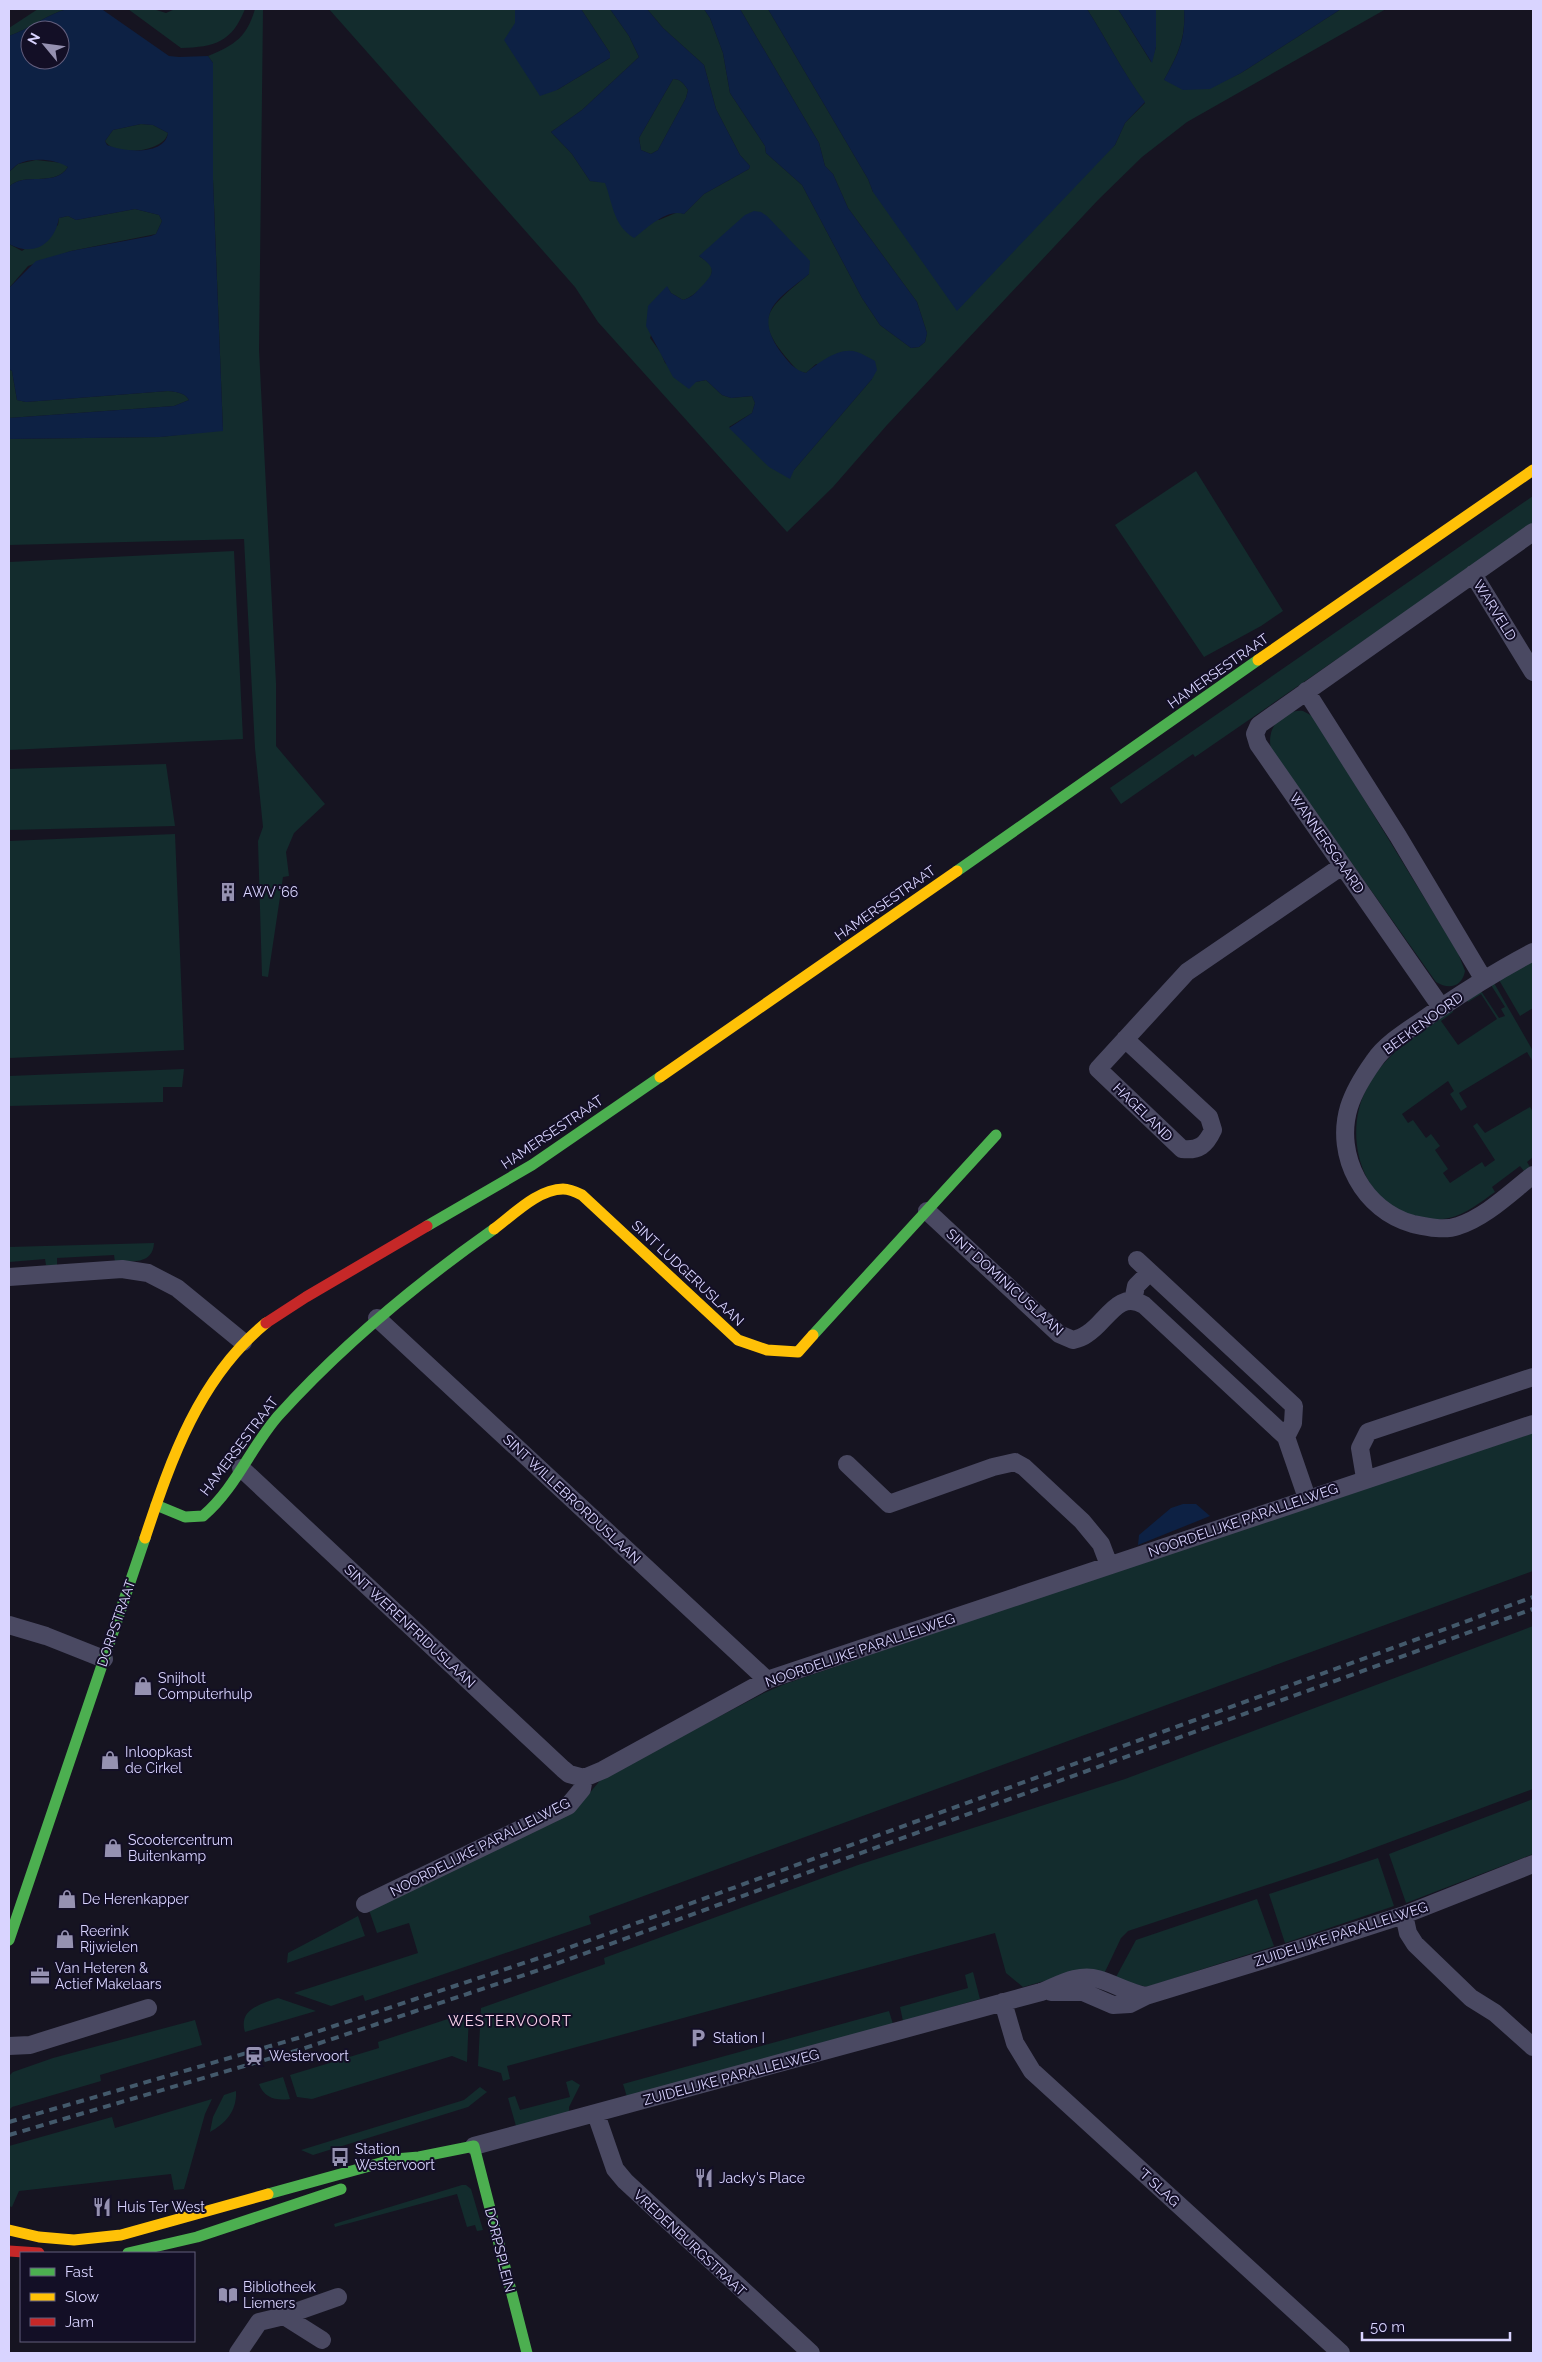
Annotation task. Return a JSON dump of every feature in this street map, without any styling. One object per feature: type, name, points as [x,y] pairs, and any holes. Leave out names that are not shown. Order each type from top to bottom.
[{"type":"main road","name":"HAMERSESTRAAT","points":[[243,1342],[270,1320],[306,1297],[532,1166],[1533,470]]},
{"type":"main road","name":"SINT LUDGERUSLAAN","points":[[377,1318],[429,1274],[540,1197],[562,1188],[582,1195],[738,1340],[755,1348],[777,1352],[798,1352],[996,1135]]},
{"type":"main road","name":"HAMERSESTRAAT","points":[[156,1505],[190,1518],[202,1516],[217,1501],[271,1424],[300,1391],[339,1351],[377,1318]]},
{"type":"main road","name":"DORPSTRAAT","points":[[11,1928],[156,1505],[191,1418],[210,1386],[243,1342]]},
{"type":"main road","name":"ZUIDELIJKE PARALLELWEG","points":[[9,2230],[39,2237],[74,2240],[121,2235],[395,2159],[420,2157],[474,2146]]},
{"type":"main road","name":"DORPSPLEIN","points":[[474,2146],[527,2353]]},
{"type":"main road","name":"ZUIDELIJKE PARALLELWEG","points":[[367,2179],[420,2157]]},
{"type":"main road","points":[[133,2252],[178,2243],[217,2232],[305,2204],[349,2186]]},
{"type":"main road","points":[[9,2250],[29,2252]]},
{"type":"street","name":"WANNERSGAARD","points":[[1441,1007],[1258,744],[1255,734],[1259,725],[1533,532]]},
{"type":"street","name":"WARVELD","points":[[1473,574],[1533,672]]},
{"type":"street","points":[[1306,691],[1398,836],[1484,980]]},
{"type":"street","name":"HAGELAND","points":[[1126,1038],[1209,1117],[1213,1130],[1207,1143],[1194,1150],[1182,1149],[1098,1069],[1126,1038],[1188,972],[1342,866]]},
{"type":"street","name":"BEEKENOORD","points":[[1533,952],[1441,1007],[1398,1037],[1381,1053],[1359,1083],[1348,1108],[1346,1148],[1350,1165],[1360,1186],[1377,1205],[1403,1221],[1429,1228],[1457,1227],[1480,1215],[1533,1175]]},
{"type":"street","name":"SINT DOMINICUSLAAN","points":[[927,1211],[1059,1334],[1073,1340],[1088,1334],[1119,1303],[1133,1301]]},
{"type":"street","points":[[1286,1437],[1293,1423],[1294,1406],[1143,1266],[1133,1301],[1137,1300],[1144,1305],[1286,1437],[1308,1498]]},
{"type":"street","points":[[9,1277],[122,1269],[148,1273],[178,1288],[243,1342]]},
{"type":"street","name":"SINT WILLEBRORDUSLAAN","points":[[377,1318],[767,1680]]},
{"type":"street","points":[[1365,1478],[1360,1448],[1368,1432],[1533,1378]]},
{"type":"street","name":"NOORDELIJKE PARALLELWEG","points":[[365,1904],[568,1806],[582,1789],[584,1778],[767,1680],[1365,1478],[1533,1424]]},
{"type":"street","points":[[847,1464],[889,1504],[993,1466],[1015,1462],[1024,1467],[1082,1521],[1100,1544],[1109,1565]]},
{"type":"street","name":"SINT WERENFRIDUSLAAN","points":[[241,1468],[563,1769],[569,1774],[584,1778]]},
{"type":"street","points":[[9,1625],[46,1636],[104,1659]]},
{"type":"street","name":"ZUIDELIJKE PARALLELWEG","points":[[474,2146],[1042,1992],[1083,1992],[1114,2005],[1130,2004],[1146,1996],[1404,1915],[1533,1864]]},
{"type":"street","points":[[1404,1915],[1410,1938],[1415,1944],[1472,1998],[1495,2013],[1533,2047]]},
{"type":"street","name":"'T SLAG","points":[[1003,2002],[1014,2043],[1032,2071],[1341,2353]]},
{"type":"street","points":[[9,2046],[23,2047],[38,2043],[148,2008]]},
{"type":"street","name":"VREDENBURGSTRAAT","points":[[596,2114],[615,2168],[624,2181],[811,2353]]},
{"type":"street","points":[[238,2353],[259,2322],[284,2316],[338,2296]]},
{"type":"street","points":[[284,2316],[322,2340]]},
{"type":"green space","points":[[38,9],[67,9],[43,20],[21,20]]},
{"type":"green space","points":[[128,9],[153,9],[166,13],[175,9],[245,9],[240,20],[228,36],[213,44],[181,48]]},
{"type":"green space","points":[[255,9],[263,9],[259,350],[276,683],[276,746],[325,804],[294,833],[286,852],[289,876],[283,877],[268,977],[262,976],[258,841],[263,827],[255,748],[244,539],[9,545],[9,439],[160,437],[223,430],[213,180],[213,63],[208,56],[226,48],[239,39],[248,27]]},
{"type":"green space","points":[[329,9],[515,9],[515,23],[557,90],[610,58],[610,53],[581,9],[610,9],[629,36],[639,57],[582,110],[551,132],[572,154],[590,181],[605,182],[611,197],[659,220],[678,212],[684,214],[704,194],[749,169],[750,166],[740,155],[716,109],[704,65],[663,28],[647,9],[704,9],[710,18],[723,53],[730,93],[765,146],[766,153],[802,185],[862,298],[880,325],[911,348],[919,347],[925,342],[927,333],[917,302],[848,208],[833,174],[825,166],[819,143],[740,9],[768,9],[868,179],[873,192],[1099,159],[1115,145],[1125,123],[1145,103],[1129,80],[1087,9],[1118,9],[1151,62],[1156,47],[1156,9],[1184,9],[1184,29],[1180,46],[1164,80],[1226,80],[1241,73],[1341,9],[1386,9],[1187,122],[1142,157],[1098,200],[887,425],[833,487],[787,532],[598,322],[575,287]],"holes":[[[699,256],[809,274],[772,309],[768,318],[769,328],[774,340],[798,371],[806,373],[816,364],[872,379],[794,470],[729,427],[752,413],[755,403],[752,396],[731,398],[722,395],[706,380],[696,382],[665,363],[661,353],[650,338],[667,287],[671,293],[683,300],[698,291],[711,276],[711,266]]]},
{"type":"green space","points":[[20,21],[20,32],[9,36],[9,28]]},
{"type":"green space","points":[[673,79],[683,83],[688,90],[686,98],[658,150],[651,154],[641,150],[639,138]]},
{"type":"green space","points":[[141,124],[153,125],[168,133],[158,145],[148,149],[127,151],[110,146],[105,141],[113,130]]},
{"type":"green space","points":[[36,160],[63,163],[68,167],[55,177],[23,180],[15,182],[9,187],[9,172],[18,164]]},
{"type":"green space","points":[[135,209],[159,215],[162,221],[156,234],[71,251],[28,266],[9,288],[9,244],[22,251],[58,225],[59,218],[68,216],[76,220]]},
{"type":"green space","points":[[9,369],[12,371],[17,400],[26,402],[168,391],[182,394],[189,400],[174,406],[9,418]]},
{"type":"green space","points":[[1196,471],[1283,611],[1261,626],[1204,657],[1115,525]]},
{"type":"green space","points":[[1533,496],[1533,524],[1195,757],[1193,754],[1121,804],[1110,788]]},
{"type":"green space","points":[[234,551],[243,739],[9,750],[9,562]]},
{"type":"green space","points":[[1303,711],[1314,717],[1458,953],[1465,971],[1458,984],[1446,986],[1436,982],[1271,749],[1271,734],[1277,722],[1288,713]]},
{"type":"green space","points":[[166,764],[175,826],[9,830],[9,769]]},
{"type":"green space","points":[[175,834],[184,1050],[9,1058],[9,841]]},
{"type":"green space","points":[[1533,961],[1533,1008],[1520,1016],[1499,980]]},
{"type":"green space","points":[[1494,983],[1533,1051],[1533,1062],[1527,1052],[1459,1093],[1467,1107],[1461,1111],[1450,1094],[1454,1091],[1448,1081],[1402,1114],[1408,1123],[1413,1120],[1426,1138],[1431,1134],[1440,1146],[1435,1150],[1448,1169],[1443,1173],[1450,1183],[1482,1162],[1485,1167],[1495,1160],[1473,1126],[1477,1123],[1485,1133],[1530,1107],[1533,1112],[1533,1157],[1527,1162],[1530,1167],[1524,1171],[1520,1166],[1492,1187],[1495,1192],[1461,1214],[1449,1218],[1423,1219],[1400,1212],[1382,1198],[1368,1180],[1359,1158],[1356,1134],[1359,1109],[1368,1086],[1384,1063],[1394,1053],[1452,1010],[1453,1012],[1441,1021],[1458,1045],[1497,1019],[1481,994],[1468,1002],[1467,1000],[1481,991],[1499,1018],[1505,1016],[1501,1009],[1505,1007],[1491,985]]},
{"type":"green space","points":[[184,1069],[182,1087],[163,1087],[163,1102],[9,1106],[9,1076]]},
{"type":"green space","points":[[154,1243],[150,1255],[134,1261],[115,1262],[114,1255],[57,1258],[57,1265],[46,1265],[45,1259],[9,1262],[9,1247]]},
{"type":"green space","points":[[1533,1433],[1533,1571],[589,1916],[591,1924],[365,2001],[363,1995],[331,2006],[294,1993],[418,1953],[409,1923],[377,1933],[369,1910],[579,1806],[602,1778],[764,1693],[785,1684],[1179,1549]]},
{"type":"green space","points":[[1533,1626],[1533,1789],[1336,1862],[1128,1931],[1121,1938],[1103,1976],[1073,1973],[1023,1987],[1006,1973],[995,1933],[507,2066],[510,2079],[503,2081],[501,2073],[478,2066],[481,2008],[605,1964],[604,1958],[858,1865],[1125,1779]]},
{"type":"green space","points":[[1533,1799],[1533,1854],[1406,1903],[1389,1854]]},
{"type":"green space","points":[[1378,1858],[1394,1906],[1285,1943],[1269,1894]]},
{"type":"green space","points":[[1257,1899],[1274,1946],[1147,1987],[1115,1979],[1136,1940]]},
{"type":"green space","points":[[358,1916],[365,1936],[287,1963],[288,1953]]},
{"type":"green space","points":[[973,1972],[980,1999],[903,2021],[900,2007],[968,1988],[965,1975]]},
{"type":"green space","points":[[278,1998],[316,2011],[245,2032],[244,2024],[248,2013],[258,2005]]},
{"type":"green space","points":[[889,2011],[893,2024],[627,2097],[623,2084]]},
{"type":"green space","points":[[469,2012],[467,2062],[452,2056],[312,2099],[297,2097],[290,2075],[379,2048],[378,2042]]},
{"type":"green space","points":[[195,2020],[202,2045],[100,2075],[101,2081],[12,2107],[9,2110],[9,2076],[13,2072],[53,2058]]},
{"type":"green space","points":[[283,2077],[290,2099],[271,2098],[261,2089],[259,2084]]},
{"type":"green space","points":[[572,2080],[580,2085],[569,2107],[569,2112],[516,2126],[508,2098],[515,2096],[520,2110],[570,2097],[566,2082]]},
{"type":"green space","points":[[480,2087],[487,2092],[468,2107],[313,2155],[301,2150],[464,2100]]},
{"type":"green space","points":[[236,2091],[235,2105],[229,2116],[221,2125],[210,2132],[213,2117],[224,2095]]},
{"type":"green space","points":[[212,2099],[205,2114],[184,2189],[174,2190],[171,2174],[19,2191],[12,2207],[9,2206],[9,2146],[112,2117],[115,2128]]},
{"type":"green space","points":[[466,2185],[471,2189],[483,2230],[477,2231],[475,2225],[467,2227],[457,2194],[335,2227],[334,2224]]},
{"type":"water","points":[[67,9],[103,10],[169,56],[208,56],[213,63],[213,180],[223,431],[160,437],[9,439],[9,418],[174,406],[189,400],[182,394],[168,391],[26,402],[17,400],[12,371],[9,369],[9,288],[36,261],[71,251],[151,236],[156,234],[162,221],[159,215],[135,209],[76,220],[68,216],[59,218],[52,235],[41,246],[34,249],[26,249],[9,244],[9,187],[15,182],[23,180],[55,177],[68,167],[57,162],[30,160],[18,164],[9,172],[9,36],[20,32],[20,70],[70,70],[70,20],[42,20]],"holes":[[[141,124],[153,125],[168,133],[165,140],[159,146],[152,149],[123,149],[107,145],[105,141],[113,130]]]},
{"type":"water","points":[[515,9],[581,9],[610,53],[610,58],[557,90],[540,96],[504,40],[515,23]]},
{"type":"water","points":[[610,9],[647,9],[663,28],[704,65],[716,109],[740,155],[750,166],[749,169],[704,194],[684,214],[678,213],[664,216],[634,238],[627,233],[618,220],[605,183],[590,181],[572,154],[551,132],[582,110],[639,57],[629,36]],"holes":[[[673,79],[682,82],[688,90],[686,98],[658,150],[651,154],[641,150],[639,138]]]},
{"type":"water","points":[[704,9],[740,9],[819,143],[825,166],[833,174],[848,208],[917,302],[927,333],[925,342],[919,347],[911,348],[880,325],[862,298],[802,185],[766,153],[765,146],[730,93],[723,53],[710,18]]},
{"type":"water","points":[[768,9],[1087,9],[1129,80],[1145,102],[1125,123],[1115,145],[957,311],[873,192],[868,179]]},
{"type":"water","points":[[1118,9],[1156,9],[1156,47],[1152,63]]},
{"type":"water","points":[[1184,9],[1341,9],[1241,73],[1210,89],[1183,90],[1164,80],[1180,46],[1184,30]]},
{"type":"water","points":[[754,211],[761,212],[767,216],[810,261],[809,274],[780,298],[773,306],[769,315],[772,337],[780,351],[795,368],[806,373],[830,356],[844,351],[859,353],[875,361],[877,370],[872,379],[794,470],[790,479],[769,467],[729,428],[752,413],[755,403],[752,396],[731,398],[722,395],[706,380],[696,382],[689,389],[673,377],[646,326],[648,306],[667,286],[671,293],[683,300],[692,296],[702,286],[712,270],[699,256],[745,215]]},
{"type":"water","points":[[1183,1504],[1196,1504],[1210,1516],[1138,1545],[1139,1535],[1171,1508]]},
{"type":"railway","points":[[9,2122],[298,2038],[557,1952],[1533,1597]]},
{"type":"railway","points":[[9,2135],[302,2049],[539,1970],[1533,1609]]},
{"type":"traffic: fast","points":[[957,871],[1258,660]]},
{"type":"traffic: fast","points":[[427,1226],[532,1165],[660,1077]]},
{"type":"traffic: fast","points":[[813,1335],[996,1135]]},
{"type":"traffic: fast","points":[[156,1505],[185,1517],[203,1516],[234,1481],[268,1428],[328,1364],[381,1316],[436,1271],[494,1229]]},
{"type":"traffic: fast","points":[[9,1940],[145,1538]]},
{"type":"traffic: fast","points":[[268,2194],[395,2159],[419,2157],[474,2146],[527,2353]]},
{"type":"traffic: fast","points":[[132,2252],[197,2237],[341,2189]]},
{"type":"traffic: slow","points":[[1258,660],[1533,470]]},
{"type":"traffic: slow","points":[[660,1077],[957,871]]},
{"type":"traffic: slow","points":[[494,1229],[526,1204],[544,1193],[563,1189],[573,1191],[582,1195],[738,1340],[767,1350],[798,1352],[813,1335]]},
{"type":"traffic: slow","points":[[145,1538],[177,1450],[205,1394],[222,1369],[266,1323]]},
{"type":"traffic: slow","points":[[9,2230],[39,2237],[74,2240],[121,2235],[268,2194]]},
{"type":"traffic: jam","points":[[266,1323],[306,1297],[427,1226]]},
{"type":"traffic: jam","points":[[9,2251],[24,2252]]},
{"type":"place","name":"AWV '66","points":[[228,892]]},
{"type":"place","name":"Snijholt Computerhulp","points":[[143,1686]]},
{"type":"place","name":"Inloopkast de Cirkel","points":[[110,1760]]},
{"type":"place","name":"Scootercentrum Buitenkamp","points":[[113,1848]]},
{"type":"place","name":"De Herenkapper","points":[[67,1899]]},
{"type":"place","name":"Reerink Rijwielen","points":[[65,1939]]},
{"type":"place","name":"Van Heteren & Actief Makelaars","points":[[40,1976]]},
{"type":"place","name":"Station I","points":[[698,2038]]},
{"type":"place","name":"Westervoort","points":[[254,2056]]},
{"type":"place","name":"Station Westervoort","points":[[340,2157]]},
{"type":"place","name":"Jacky's Place","points":[[704,2178]]},
{"type":"place","name":"Huis Ter West","points":[[102,2207]]},
{"type":"place","name":"Bibliotheek Liemers","points":[[228,2295]]},
{"type":"district","name":"WESTERVOORT","points":[[510,2021]]}]
